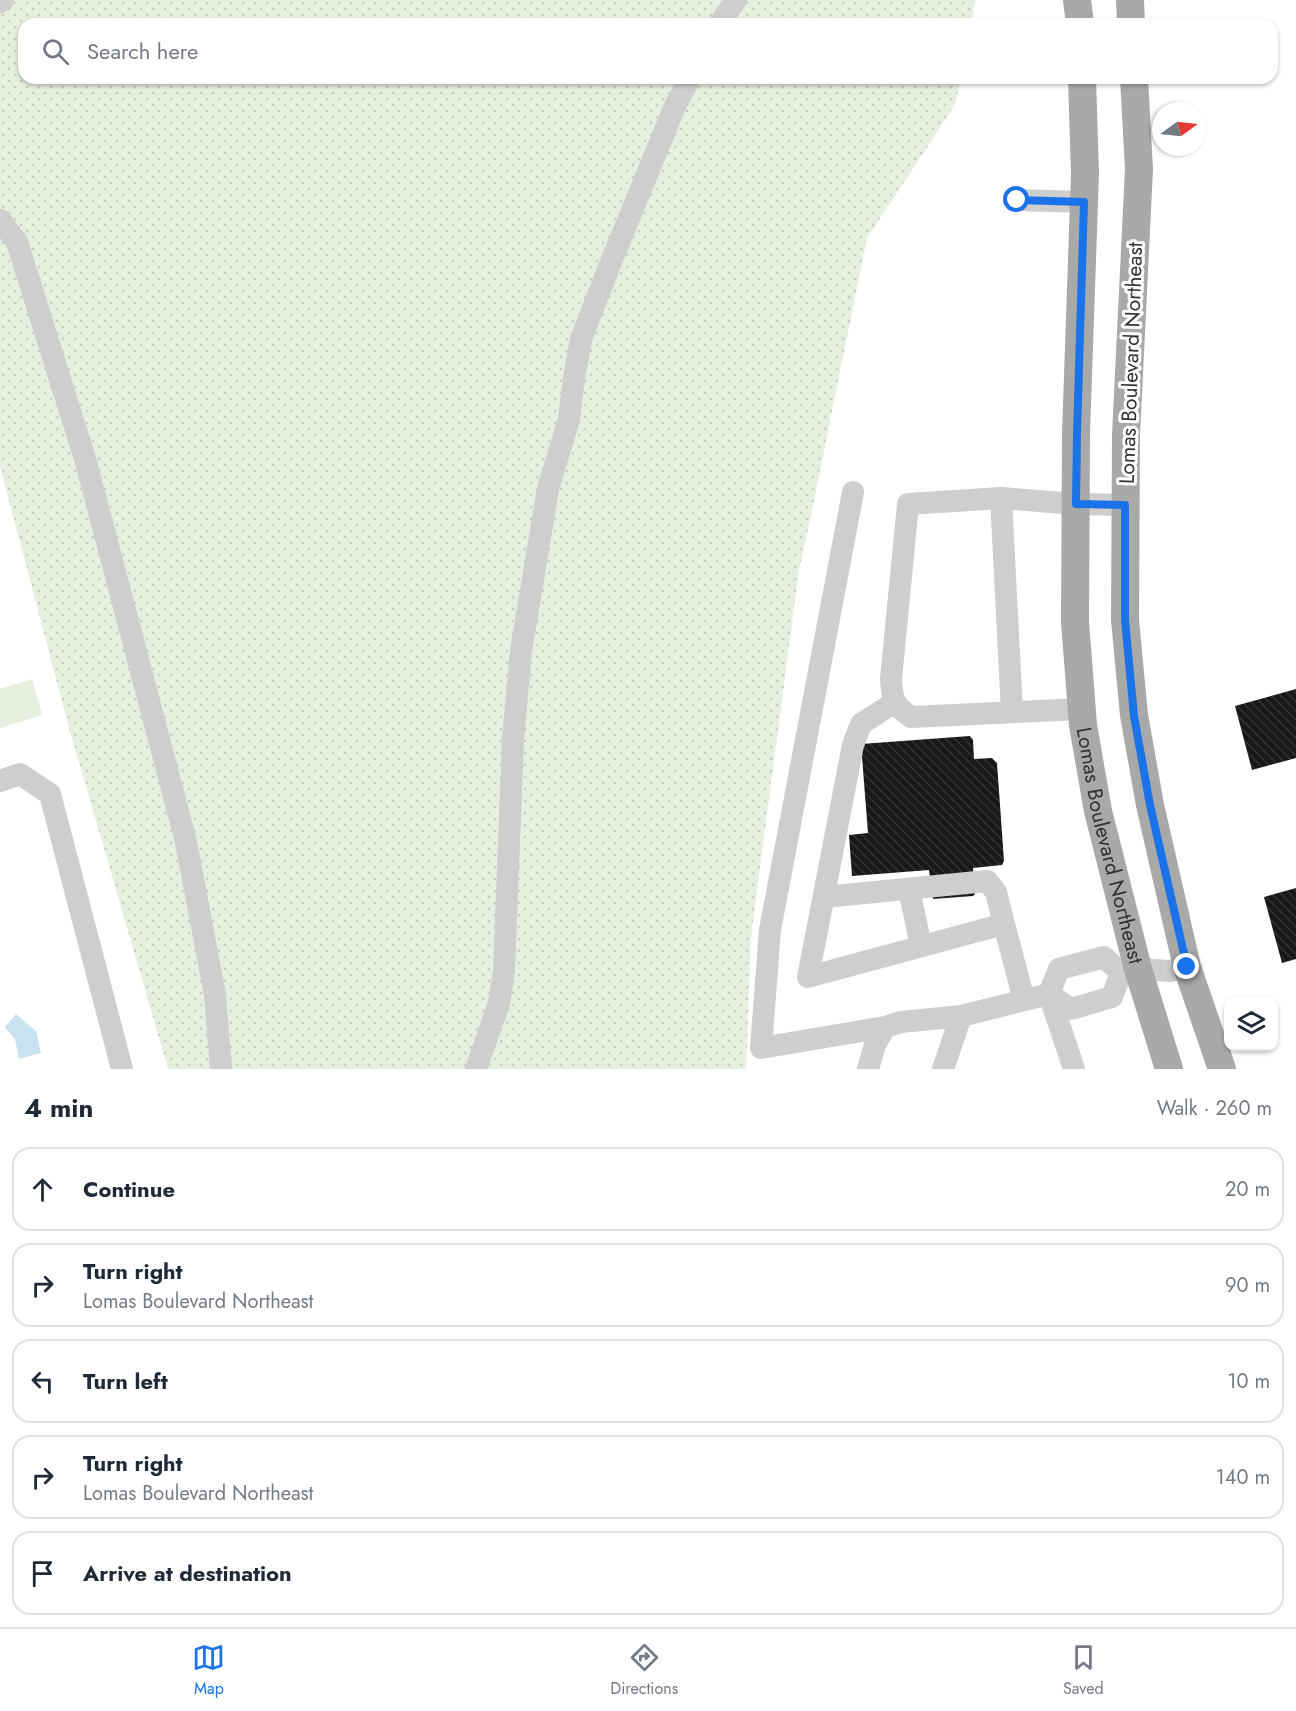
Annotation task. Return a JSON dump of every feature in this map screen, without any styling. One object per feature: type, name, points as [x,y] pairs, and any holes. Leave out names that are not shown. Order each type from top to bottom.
[{"type":"main road","points":[[1077,0],[1079,18]]},
{"type":"main road","points":[[1130,0],[1131,18]]},
{"type":"main road","name":"Lomas Boulevard Northeast","points":[[1082,84],[1085,174],[1077,410],[1075,622],[1083,725],[1130,971],[1168,1069]]},
{"type":"main road","name":"Lomas Boulevard Northeast","points":[[1134,84],[1139,169],[1127,423],[1125,620],[1134,716],[1150,805],[1187,967],[1222,1069]]},
{"type":"street","points":[[723,18],[736,0]]},
{"type":"street","points":[[476,1069],[499,1003],[504,971],[513,739],[520,662],[532,576],[548,489],[569,419],[581,339],[675,106],[687,84]]},
{"type":"street","points":[[1017,200],[1084,202]]},
{"type":"street","points":[[0,220],[17,242],[86,462],[118,590],[161,745],[186,842],[215,995],[222,1069]]},
{"type":"street","points":[[853,492],[770,930],[761,1048],[885,1027],[901,1022],[961,1016],[1049,994],[1071,1009],[1112,997],[1130,971]]},
{"type":"street","points":[[1082,709],[911,717],[899,710],[892,695],[891,680],[908,504],[1001,498],[1125,505]]},
{"type":"street","points":[[1001,498],[1012,712]]},
{"type":"street","points":[[895,702],[861,723],[857,734],[808,977],[1004,924]]},
{"type":"street","points":[[0,781],[20,774],[50,794],[122,1069]]},
{"type":"street","points":[[824,897],[987,881],[996,892],[1024,1000]]},
{"type":"street","points":[[909,889],[921,946]]},
{"type":"street","points":[[1074,1069],[1049,994],[1059,969],[1104,957],[1130,971],[1170,971],[1187,967]]},
{"type":"street","points":[[943,1069],[961,1016]]},
{"type":"street","points":[[868,1069],[875,1045],[885,1027]]},
{"type":"green space","points":[[0,0],[975,0],[972,18],[18,18],[18,84],[960,84],[955,105],[867,238],[799,570],[751,936],[746,1069],[168,1069],[68,724],[0,466]]},
{"type":"green space","points":[[32,679],[42,715],[0,728],[0,689]]},
{"type":"water","points":[[16,1014],[36,1031],[41,1053],[19,1059],[15,1039],[5,1027]]},
{"type":"building","points":[[1296,689],[1296,758],[1252,770],[1235,706]]},
{"type":"building","points":[[970,736],[973,740],[974,759],[992,758],[997,763],[1004,861],[1002,865],[973,868],[975,894],[973,896],[933,899],[929,870],[852,876],[849,835],[868,833],[861,744]]},
{"type":"building","points":[[1296,888],[1296,959],[1282,963],[1264,897]]},
{"type":"route","points":[[1017,200],[1084,202],[1076,504],[1125,505],[1125,620],[1134,716],[1150,805],[1187,967]]}]
